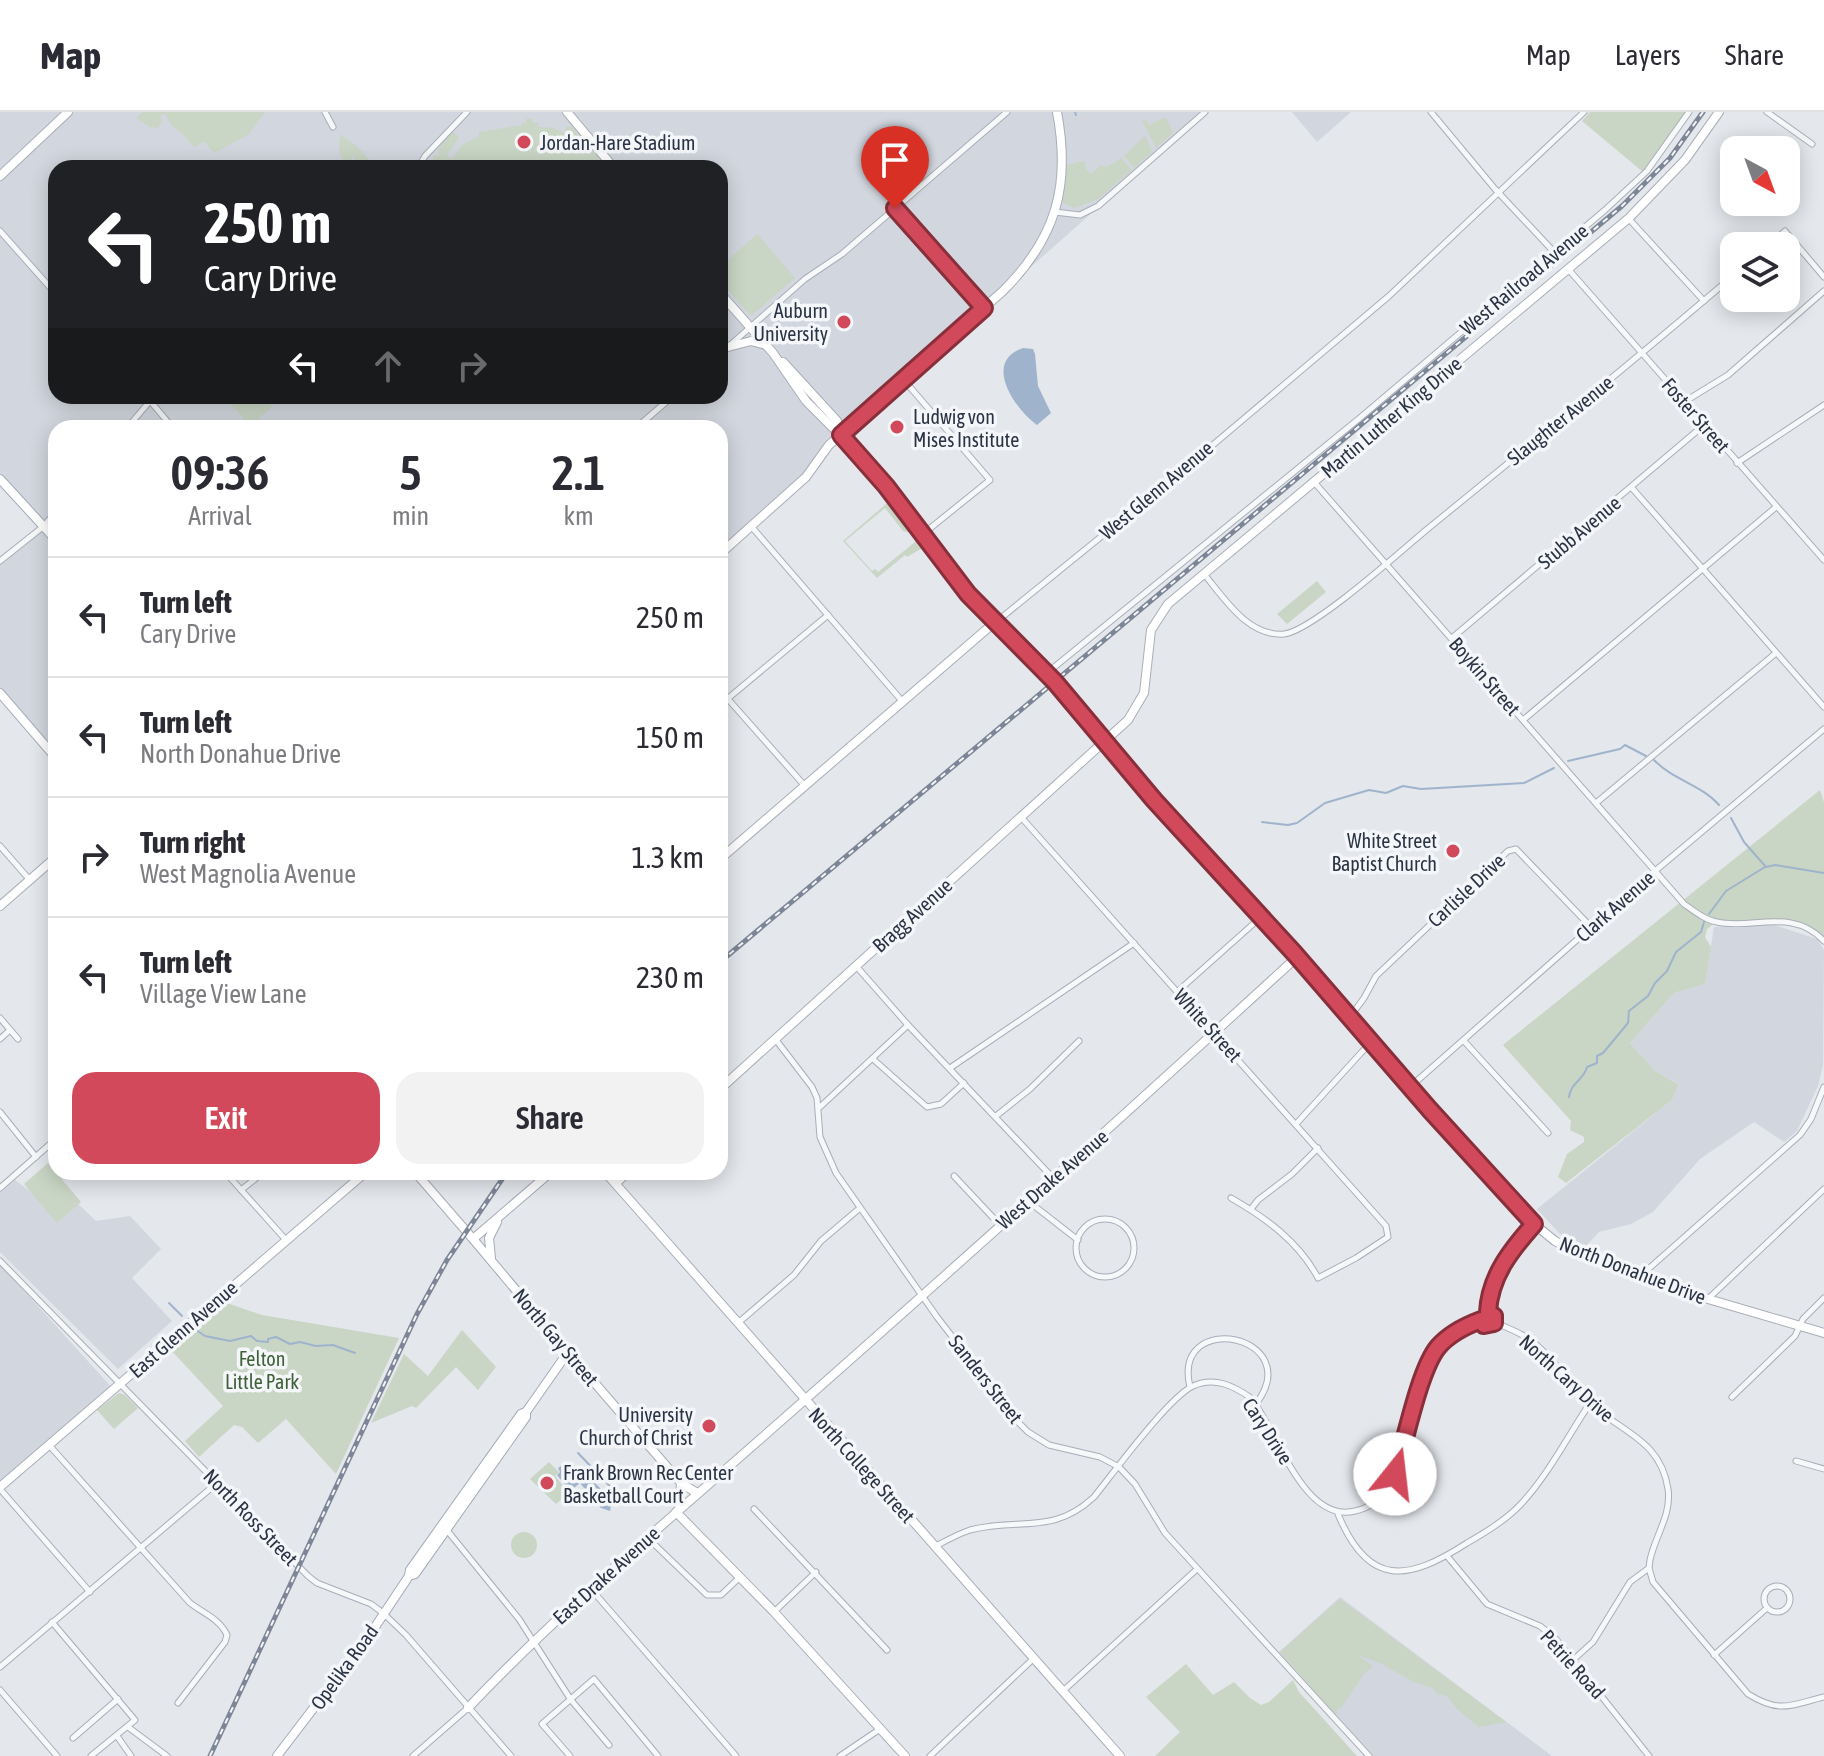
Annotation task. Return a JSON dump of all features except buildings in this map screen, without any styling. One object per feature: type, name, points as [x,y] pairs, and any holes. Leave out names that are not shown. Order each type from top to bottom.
[{"type":"street","points":[[0,176],[68,112]]},
{"type":"street","points":[[325,112],[333,127]]},
{"type":"street","points":[[567,112],[607,160]]},
{"type":"street","points":[[728,347],[805,279],[842,254],[1007,112]]},
{"type":"street","points":[[728,547],[806,477],[822,454],[841,435],[984,308],[1028,264],[1043,241],[1055,212],[1064,160],[1057,112]]},
{"type":"street","points":[[1055,212],[1080,215],[1098,206],[1205,112]]},
{"type":"street","points":[[1431,112],[1499,194],[1555,253]]},
{"type":"street","name":"West Glenn Avenue","points":[[728,852],[995,622],[1416,272],[1584,112]]},
{"type":"street","name":"West Railroad Avenue","points":[[1047,674],[1361,417],[1555,253],[1647,171],[1689,112]]},
{"type":"street","name":"Martin Luther King Drive","points":[[1105,742],[1140,704],[1146,683],[1148,643],[1158,617],[1168,604],[1629,218],[1685,160],[1719,112]]},
{"type":"street","points":[[1767,112],[1812,144]]},
{"type":"street","points":[[423,160],[465,113]]},
{"type":"street","points":[[895,208],[984,308]]},
{"type":"street","points":[[1629,218],[1704,301]]},
{"type":"street","points":[[0,231],[48,285]]},
{"type":"street","points":[[1800,249],[1824,277]]},
{"type":"street","name":"Foster Street","points":[[1569,270],[1824,560]]},
{"type":"street","name":"Slaughter Avenue","points":[[1204,573],[1247,622],[1265,632],[1285,634],[1303,627],[1384,565],[1720,287]]},
{"type":"street","points":[[1684,402],[1728,375],[1824,291]]},
{"type":"street","name":"North Donahue Drive","points":[[728,302],[837,421],[841,435],[869,464],[953,577],[1047,674],[1154,800],[1534,1224],[1562,1246],[1708,1299],[1824,1333]]},
{"type":"street","points":[[728,347],[751,341],[770,350]]},
{"type":"street","points":[[903,379],[990,480],[923,535]]},
{"type":"street","points":[[153,404],[166,420]]},
{"type":"street","points":[[645,420],[664,404]]},
{"type":"street","points":[[1737,463],[1824,405]]},
{"type":"street","name":"Stubb Avenue","points":[[1452,638],[1704,425]]},
{"type":"street","points":[[0,479],[48,531]]},
{"type":"street","name":"Boykin Street","points":[[1314,481],[1384,565],[1452,638],[1684,904],[1716,922],[1775,920],[1812,932],[1824,941]]},
{"type":"street","points":[[1632,488],[1824,707]]},
{"type":"street","points":[[1523,720],[1776,507]]},
{"type":"street","points":[[0,561],[48,521]]},
{"type":"street","points":[[751,526],[902,701]]},
{"type":"street","points":[[804,785],[728,698],[828,615]]},
{"type":"street","points":[[1596,803],[1776,653]]},
{"type":"street","points":[[0,693],[48,749]]},
{"type":"street","name":"Clark Avenue","points":[[1410,1087],[1655,871],[1824,729]]},
{"type":"street","name":"Bragg Avenue","points":[[728,1082],[1105,742]]},
{"type":"street","name":"White Street","points":[[1021,817],[1318,1148],[1386,1226],[1388,1237],[1318,1278],[1312,1266],[1287,1237],[1251,1209]]},
{"type":"street","points":[[0,846],[30,880]]},
{"type":"street","name":"Carlisle Drive","points":[[1350,1018],[1382,969],[1508,851],[1516,849],[1591,927]]},
{"type":"street","points":[[0,906],[48,864]]},
{"type":"street","points":[[1178,991],[1261,917]]},
{"type":"street","points":[[950,1068],[1134,942]]},
{"type":"street","name":"West Drake Avenue","points":[[804,1400],[1297,957]]},
{"type":"street","points":[[856,966],[1053,1178]]},
{"type":"street","points":[[0,1018],[18,1039]]},
{"type":"street","points":[[820,1108],[908,1025]]},
{"type":"street","points":[[0,1039],[10,1030]]},
{"type":"street","name":"Sanders Street","points":[[776,1040],[812,1087],[820,1108],[820,1137],[836,1173],[921,1295],[1028,1432],[1049,1445],[1100,1457],[1119,1467]]},
{"type":"street","points":[[996,1116],[1030,1089],[1079,1041]]},
{"type":"street","points":[[1464,1041],[1548,1133]]},
{"type":"street","points":[[1296,1124],[1371,1042]]},
{"type":"street","points":[[873,1059],[927,1107],[941,1104],[964,1083]]},
{"type":"street","points":[[1645,1276],[1646,1271],[1800,1135],[1811,1119],[1824,1087]]},
{"type":"street","points":[[0,1112],[36,1157]]},
{"type":"street","points":[[0,1188],[48,1146]]},
{"type":"street","points":[[1231,1198],[1251,1209],[1318,1148]]},
{"type":"street","points":[[954,1176],[1000,1225]]},
{"type":"street","points":[[232,1180],[286,1240]]},
{"type":"street","points":[[241,1190],[254,1180]]},
{"type":"street","name":"East Glenn Avenue","points":[[0,1488],[357,1180]]},
{"type":"street","name":"North Gay Street","points":[[422,1180],[681,1483],[697,1493]]},
{"type":"street","points":[[473,1239],[542,1180]]},
{"type":"street","name":"North College Street","points":[[613,1180],[1115,1754]]},
{"type":"street","points":[[616,1183],[619,1180]]},
{"type":"street","points":[[1708,1299],[1824,1189]]},
{"type":"street","points":[[1027,1201],[1078,1240]]},
{"type":"street","points":[[737,1324],[794,1275],[821,1241],[860,1208]]},
{"type":"street","points":[[491,1259],[489,1238],[500,1215]]},
{"type":"street","points":[[1098,1220],[1118,1222],[1132,1236],[1134,1255],[1124,1271],[1116,1276],[1097,1276],[1082,1266],[1078,1258],[1078,1240],[1082,1231],[1098,1220]]},
{"type":"street","points":[[1488,1314],[1490,1290],[1496,1273],[1534,1224]]},
{"type":"street","name":"North Ross Street","points":[[0,1261],[317,1583],[353,1596],[383,1613],[406,1635],[511,1756]]},
{"type":"street","points":[[1732,1397],[1795,1336],[1806,1316],[1824,1298]]},
{"type":"street","points":[[1481,1320],[1484,1325],[1495,1322],[1494,1316],[1483,1315],[1481,1320],[1453,1333],[1438,1346],[1428,1363],[1395,1474],[1386,1492],[1371,1505],[1338,1514],[1354,1546],[1374,1565],[1392,1571],[1411,1570],[1437,1562],[1499,1523],[1521,1504],[1590,1403]]},
{"type":"street","name":"North Cary Drive","points":[[1495,1322],[1534,1343],[1590,1403],[1642,1440],[1655,1455],[1669,1491],[1667,1510],[1653,1545],[1649,1568]]},
{"type":"street","points":[[935,1547],[968,1531],[1044,1524],[1080,1510],[1173,1402],[1190,1387],[1191,1359],[1205,1344],[1223,1338],[1242,1340],[1258,1351],[1267,1369],[1265,1390],[1256,1404]]},
{"type":"street","name":"Opelika Road","points":[[277,1756],[409,1576],[415,1574],[568,1352]]},
{"type":"street","name":"Cary Drive","points":[[1190,1387],[1218,1382],[1236,1387],[1256,1404],[1307,1491],[1320,1505],[1338,1514]]},
{"type":"street","name":"East Drake Avenue","points":[[413,1756],[468,1708],[591,1589],[804,1400]]},
{"type":"street","points":[[49,1445],[190,1603],[216,1620],[227,1635],[225,1642],[178,1703]]},
{"type":"street","points":[[1796,1461],[1824,1469]]},
{"type":"street","points":[[1119,1467],[1135,1484],[1165,1533],[1369,1756]]},
{"type":"street","points":[[0,1667],[217,1483]]},
{"type":"street","points":[[681,1483],[677,1511],[905,1756]]},
{"type":"street","points":[[0,1488],[90,1592]]},
{"type":"street","points":[[754,1509],[887,1650]]},
{"type":"street","points":[[445,1527],[535,1641],[571,1700],[609,1745]]},
{"type":"street","points":[[653,1543],[707,1595],[721,1595],[740,1577]]},
{"type":"street","name":"Petrie Road","points":[[1447,1556],[1487,1604],[1540,1626],[1555,1638],[1649,1756]]},
{"type":"street","points":[[1573,1660],[1593,1642],[1630,1582],[1649,1568],[1656,1588],[1748,1694],[1765,1705],[1784,1707],[1824,1697]]},
{"type":"street","points":[[1062,1691],[1197,1569]]},
{"type":"street","points":[[774,1612],[816,1572]]},
{"type":"street","points":[[1782,1587],[1788,1592],[1790,1600],[1783,1611],[1775,1612],[1768,1608],[1764,1600],[1769,1589],[1782,1587]]},
{"type":"street","points":[[591,1589],[736,1756]]},
{"type":"street","points":[[1714,1655],[1768,1608]]},
{"type":"street","points":[[52,1622],[135,1720],[91,1756]]},
{"type":"street","points":[[0,1654],[6,1662]]},
{"type":"street","points":[[930,1756],[1033,1659]]},
{"type":"street","points":[[570,1756],[542,1724],[594,1679],[658,1756]]},
{"type":"street","points":[[0,1690],[57,1756]]},
{"type":"street","points":[[73,1738],[118,1699]]},
{"type":"street","points":[[128,1727],[167,1756]]},
{"type":"street","points":[[840,1756],[881,1728]]},
{"type":"street","points":[[117,1736],[131,1756]]},
{"type":"shaded area","name":"Auburn University","points":[[0,112],[1206,112],[834,441],[806,477],[728,547],[728,420],[48,420],[48,749],[0,693],[0,561],[43,526],[0,478]]},
{"type":"shaded area","points":[[1292,112],[1351,112],[1317,142]]},
{"type":"shaded area","points":[[1771,924],[1817,939],[1824,950],[1823,1065],[1818,1086],[1797,1131],[1784,1142],[1754,1122],[1700,1159],[1653,1212],[1631,1224],[1599,1232],[1585,1247],[1560,1234],[1537,1209],[1672,1100],[1677,1083],[1655,1071],[1630,1043],[1674,993],[1705,984],[1714,927]]},
{"type":"shaded area","points":[[15,1180],[59,1213],[75,1201],[96,1221],[130,1216],[161,1249],[132,1278],[172,1321],[118,1369],[0,1252],[0,1193]]},
{"type":"shaded area","points":[[0,1264],[113,1389],[0,1487]]},
{"type":"shaded area","points":[[1340,1597],[1552,1756],[1373,1756],[1279,1652]]},
{"type":"green space","points":[[142,112],[265,112],[248,135],[214,153],[204,141],[195,147],[191,145],[166,114],[160,116],[162,121],[158,128],[150,127],[136,118]]},
{"type":"green space","points":[[1590,112],[1686,112],[1643,172],[1582,121]]},
{"type":"green space","points":[[1166,117],[1173,133],[1156,148],[1142,120],[1145,119],[1149,125]]},
{"type":"green space","name":"Jordan-Hare Stadium","points":[[532,118],[539,127],[565,133],[566,127],[571,126],[583,140],[582,145],[592,141],[599,160],[451,160],[462,145],[479,136],[479,132],[522,125],[523,122],[526,124],[526,119]]},
{"type":"green space","name":"Jordan-Hare Stadium","points":[[454,132],[459,138],[447,155],[451,160],[433,160],[434,155],[439,156],[438,149]]},
{"type":"green space","points":[[340,135],[357,146],[369,160],[354,160],[354,152],[352,160],[343,160],[339,152]]},
{"type":"green space","points":[[1145,135],[1152,152],[1134,168],[1124,156]]},
{"type":"green space","points":[[1121,158],[1132,170],[1098,199],[1074,208],[1062,202],[1067,165],[1084,161],[1091,174],[1101,165],[1107,167]]},
{"type":"green space","points":[[757,234],[795,278],[751,316],[728,290],[728,260]]},
{"type":"green space","points":[[231,404],[270,404],[272,407],[257,420],[245,420]]},
{"type":"green space","points":[[892,502],[913,528],[911,533],[903,531],[885,508],[845,541],[872,571],[875,569],[878,572],[915,542],[916,536],[924,547],[907,557],[905,555],[877,578],[843,541]]},
{"type":"green space","points":[[1317,581],[1326,592],[1287,624],[1277,614]]},
{"type":"green space","points":[[1820,790],[1824,802],[1824,941],[1801,927],[1773,922],[1716,922],[1707,929],[1705,937],[1711,947],[1705,984],[1674,993],[1630,1043],[1655,1071],[1678,1084],[1672,1100],[1566,1183],[1558,1177],[1567,1154],[1584,1142],[1584,1137],[1570,1130],[1571,1121],[1503,1045]]},
{"type":"green space","points":[[48,1163],[48,1180],[62,1180],[81,1202],[57,1223],[24,1184]]},
{"type":"green space","name":"Felton Little Park","points":[[224,1302],[262,1315],[399,1338],[336,1474],[286,1419],[258,1443],[242,1427],[234,1425],[199,1457],[185,1441],[223,1406],[170,1349]]},
{"type":"green space","points":[[462,1330],[496,1367],[478,1390],[456,1367],[416,1408],[412,1406],[371,1423],[404,1354],[428,1376]]},
{"type":"green space","points":[[119,1393],[138,1408],[114,1429],[97,1410]]},
{"type":"green space","name":"Frank Brown Rec Center Basketball Court","points":[[549,1462],[559,1472],[555,1476],[569,1493],[556,1504],[530,1479]]},
{"type":"green space","points":[[524,1532],[533,1536],[537,1545],[533,1554],[524,1558],[515,1554],[511,1545],[515,1536]]},
{"type":"green space","points":[[1340,1599],[1506,1722],[1479,1727],[1447,1696],[1358,1655],[1373,1666],[1341,1708],[1337,1709],[1337,1714],[1334,1713],[1280,1652]]},
{"type":"green space","points":[[1186,1664],[1213,1695],[1234,1682],[1261,1705],[1269,1702],[1293,1680],[1299,1692],[1357,1756],[1155,1756],[1180,1732],[1146,1697]]},
{"type":"water","points":[[1023,348],[1033,349],[1038,386],[1051,413],[1037,425],[1020,408],[1006,386],[1005,364],[1011,355]]},
{"type":"water","points":[[568,1462],[581,1469],[612,1500],[610,1511],[601,1508],[580,1483],[570,1491],[557,1475],[560,1472],[558,1468]]},
{"type":"waterway","points":[[1568,761],[1620,749],[1625,745],[1646,756]]},
{"type":"waterway","points":[[1654,760],[1719,805]]},
{"type":"waterway","points":[[1262,822],[1297,823],[1325,803],[1369,790],[1386,793],[1403,786],[1421,789],[1524,783],[1554,768]]},
{"type":"waterway","points":[[1731,818],[1744,842],[1766,867],[1775,865],[1824,873]]},
{"type":"waterway","points":[[1709,914],[1726,891],[1765,867]]},
{"type":"waterway","points":[[1569,1097],[1587,1067],[1597,1063],[1597,1056],[1628,1023],[1629,1011],[1648,996],[1667,971],[1676,952],[1701,932],[1704,922]]},
{"type":"waterway","points":[[169,1303],[182,1316]]},
{"type":"waterway","points":[[196,1330],[205,1336],[230,1341],[251,1336],[257,1341],[268,1342],[268,1339],[276,1337],[290,1344],[333,1345],[355,1353]]},
{"type":"waterway","points":[[578,1453],[625,1502]]},
{"type":"railway","points":[[728,955],[1622,206],[1670,158],[1703,112]]},
{"type":"railway","points":[[210,1756],[417,1314],[447,1260],[502,1180]]},
{"type":"place","name":"Jordan-Hare Stadium","points":[[524,142]]},
{"type":"place","name":"Auburn University","points":[[844,322]]},
{"type":"place","name":"Ludwig von Mises Institute","points":[[897,427]]},
{"type":"place","name":"White Street Baptist Church","points":[[1453,851]]},
{"type":"place","name":"University Church of Christ","points":[[709,1426]]},
{"type":"place","name":"Frank Brown Rec Center Basketball Court","points":[[547,1483]]},
{"type":"route","points":[[895,208],[984,308],[841,435],[869,464],[968,594],[1055,682],[1154,800],[1534,1224],[1496,1273],[1488,1302],[1488,1314],[1494,1316],[1494,1323],[1484,1325],[1481,1320],[1453,1333],[1438,1346],[1428,1363],[1395,1474]]}]
